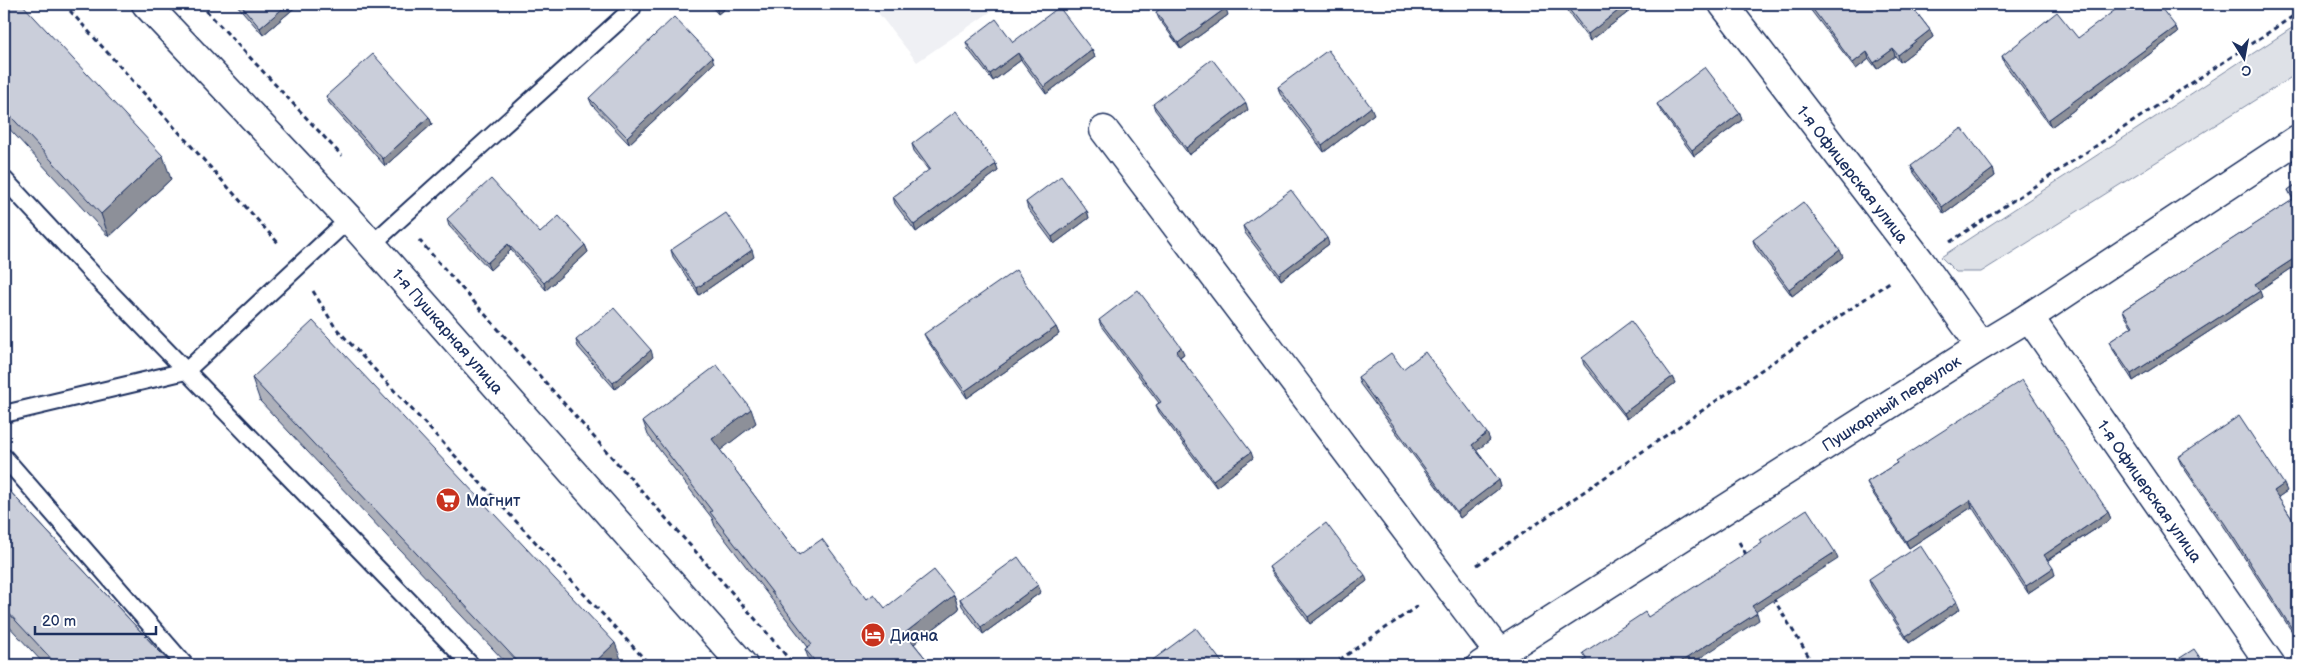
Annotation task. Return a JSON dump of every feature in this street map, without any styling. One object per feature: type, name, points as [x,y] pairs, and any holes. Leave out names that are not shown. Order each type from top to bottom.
[{"type":"street","name":"1-я Пушкарная улица","points":[[146,4],[349,219],[743,665]]},
{"type":"street","name":"1-я Офицерская улица","points":[[1723,4],[1920,261],[1981,346]]},
{"type":"street","points":[[1104,130],[1447,586],[1490,659]]},
{"type":"street","name":"Пушкарный переулок","points":[[1490,659],[2029,317],[2298,139]]},
{"type":"street","name":"1-я Офицерская улица","points":[[2029,317],[2270,665]]},
{"type":"lane","points":[[371,245],[632,9],[628,4]]},
{"type":"lane","points":[[4,179],[186,371],[471,665]]},
{"type":"lane","points":[[4,414],[186,371],[349,219]]},
{"type":"lane","points":[[4,457],[185,665]]},
{"type":"path","points":[[64,4],[299,266],[335,327],[650,665]]},
{"type":"path","points":[[1332,665],[1920,261],[2298,13]]},
{"type":"path","points":[[1738,541],[1748,558]]},
{"type":"path","points":[[1768,591],[1814,665]]},
{"type":"shaded area","points":[[871,4],[1002,4],[917,62]]},
{"type":"shaded area","points":[[2298,24],[2298,73],[1981,272],[1956,272],[1941,257]]},
{"type":"building","points":[[4,4],[22,4],[163,156],[101,214],[4,109]]},
{"type":"building","points":[[240,4],[288,4],[260,28]]},
{"type":"building","points":[[1167,4],[1223,4],[1226,8],[1178,43],[1156,12]]},
{"type":"building","points":[[1565,4],[1627,4],[1588,34]]},
{"type":"building","points":[[1809,4],[1910,4],[1930,30],[1898,55],[1893,49],[1874,63],[1867,52],[1853,63]]},
{"type":"building","points":[[2123,4],[2158,4],[2176,27],[2048,120],[2002,56],[2057,12],[2078,38]]},
{"type":"building","points":[[1059,7],[1092,50],[1044,87],[1018,53],[990,74],[966,42],[996,19],[1013,42]]},
{"type":"building","points":[[674,17],[712,57],[627,137],[589,98]]},
{"type":"building","points":[[1328,50],[1371,107],[1322,145],[1278,87]]},
{"type":"building","points":[[373,54],[429,117],[383,159],[326,96]]},
{"type":"building","points":[[1212,59],[1246,103],[1186,148],[1153,104]]},
{"type":"building","points":[[1705,67],[1740,113],[1692,150],[1657,104]]},
{"type":"building","points":[[956,111],[996,164],[914,225],[893,197],[930,169],[912,144]]},
{"type":"building","points":[[1962,128],[1993,169],[1942,207],[1911,166]]},
{"type":"building","points":[[1061,176],[1087,211],[1052,237],[1026,202]]},
{"type":"building","points":[[491,179],[540,233],[559,216],[585,245],[544,283],[508,244],[487,263],[447,219]]},
{"type":"building","points":[[2298,183],[2298,256],[2255,284],[2260,291],[2131,374],[2109,342],[2133,326],[2123,310],[2294,199],[2288,190]]},
{"type":"building","points":[[1291,190],[1327,238],[1279,274],[1243,226]]},
{"type":"building","points":[[1803,202],[1840,250],[1789,289],[1753,240]]},
{"type":"building","points":[[726,213],[752,250],[697,288],[671,250]]},
{"type":"building","points":[[1016,270],[1056,327],[965,391],[924,334]]},
{"type":"building","points":[[1138,290],[1181,347],[1176,352],[1251,452],[1213,480],[1156,405],[1161,402],[1099,320]]},
{"type":"building","points":[[614,308],[651,350],[613,383],[576,340]]},
{"type":"building","points":[[313,321],[615,643],[592,665],[521,665],[252,378]]},
{"type":"building","points":[[1631,321],[1672,377],[1624,413],[1582,358]]},
{"type":"building","points":[[1425,352],[1487,433],[1472,445],[1499,480],[1457,512],[1358,377],[1391,353],[1403,369]]},
{"type":"building","points":[[717,365],[751,409],[712,439],[799,555],[822,539],[867,599],[874,594],[885,608],[934,570],[954,595],[905,633],[931,665],[818,665],[805,649],[812,644],[710,512],[712,511],[643,421]]},
{"type":"building","points":[[2022,380],[2108,512],[2044,555],[2053,568],[2026,586],[1970,500],[1906,541],[1867,482],[1897,463],[1896,461]]},
{"type":"building","points":[[2239,416],[2284,484],[2274,491],[2298,528],[2298,638],[2225,524],[2178,457]]},
{"type":"building","points":[[4,485],[172,665],[57,665],[4,608]]},
{"type":"building","points":[[1807,509],[1835,552],[1752,606],[1757,613],[1679,663],[1680,665],[1577,665],[1587,659],[1583,653],[1645,612],[1648,617],[1762,543],[1760,540]]},
{"type":"building","points":[[1326,523],[1365,575],[1308,617],[1269,567]]},
{"type":"building","points":[[1920,545],[1957,602],[1906,636],[1869,579]]},
{"type":"building","points":[[1018,557],[1038,585],[981,627],[960,599]]},
{"type":"building","points":[[1196,628],[1224,665],[1146,665]]},
{"type":"building","points":[[2194,649],[2205,665],[2169,665]]},
{"type":"place","name":"Магнит","points":[[448,500]]},
{"type":"place","name":"Диана","points":[[873,635]]}]
